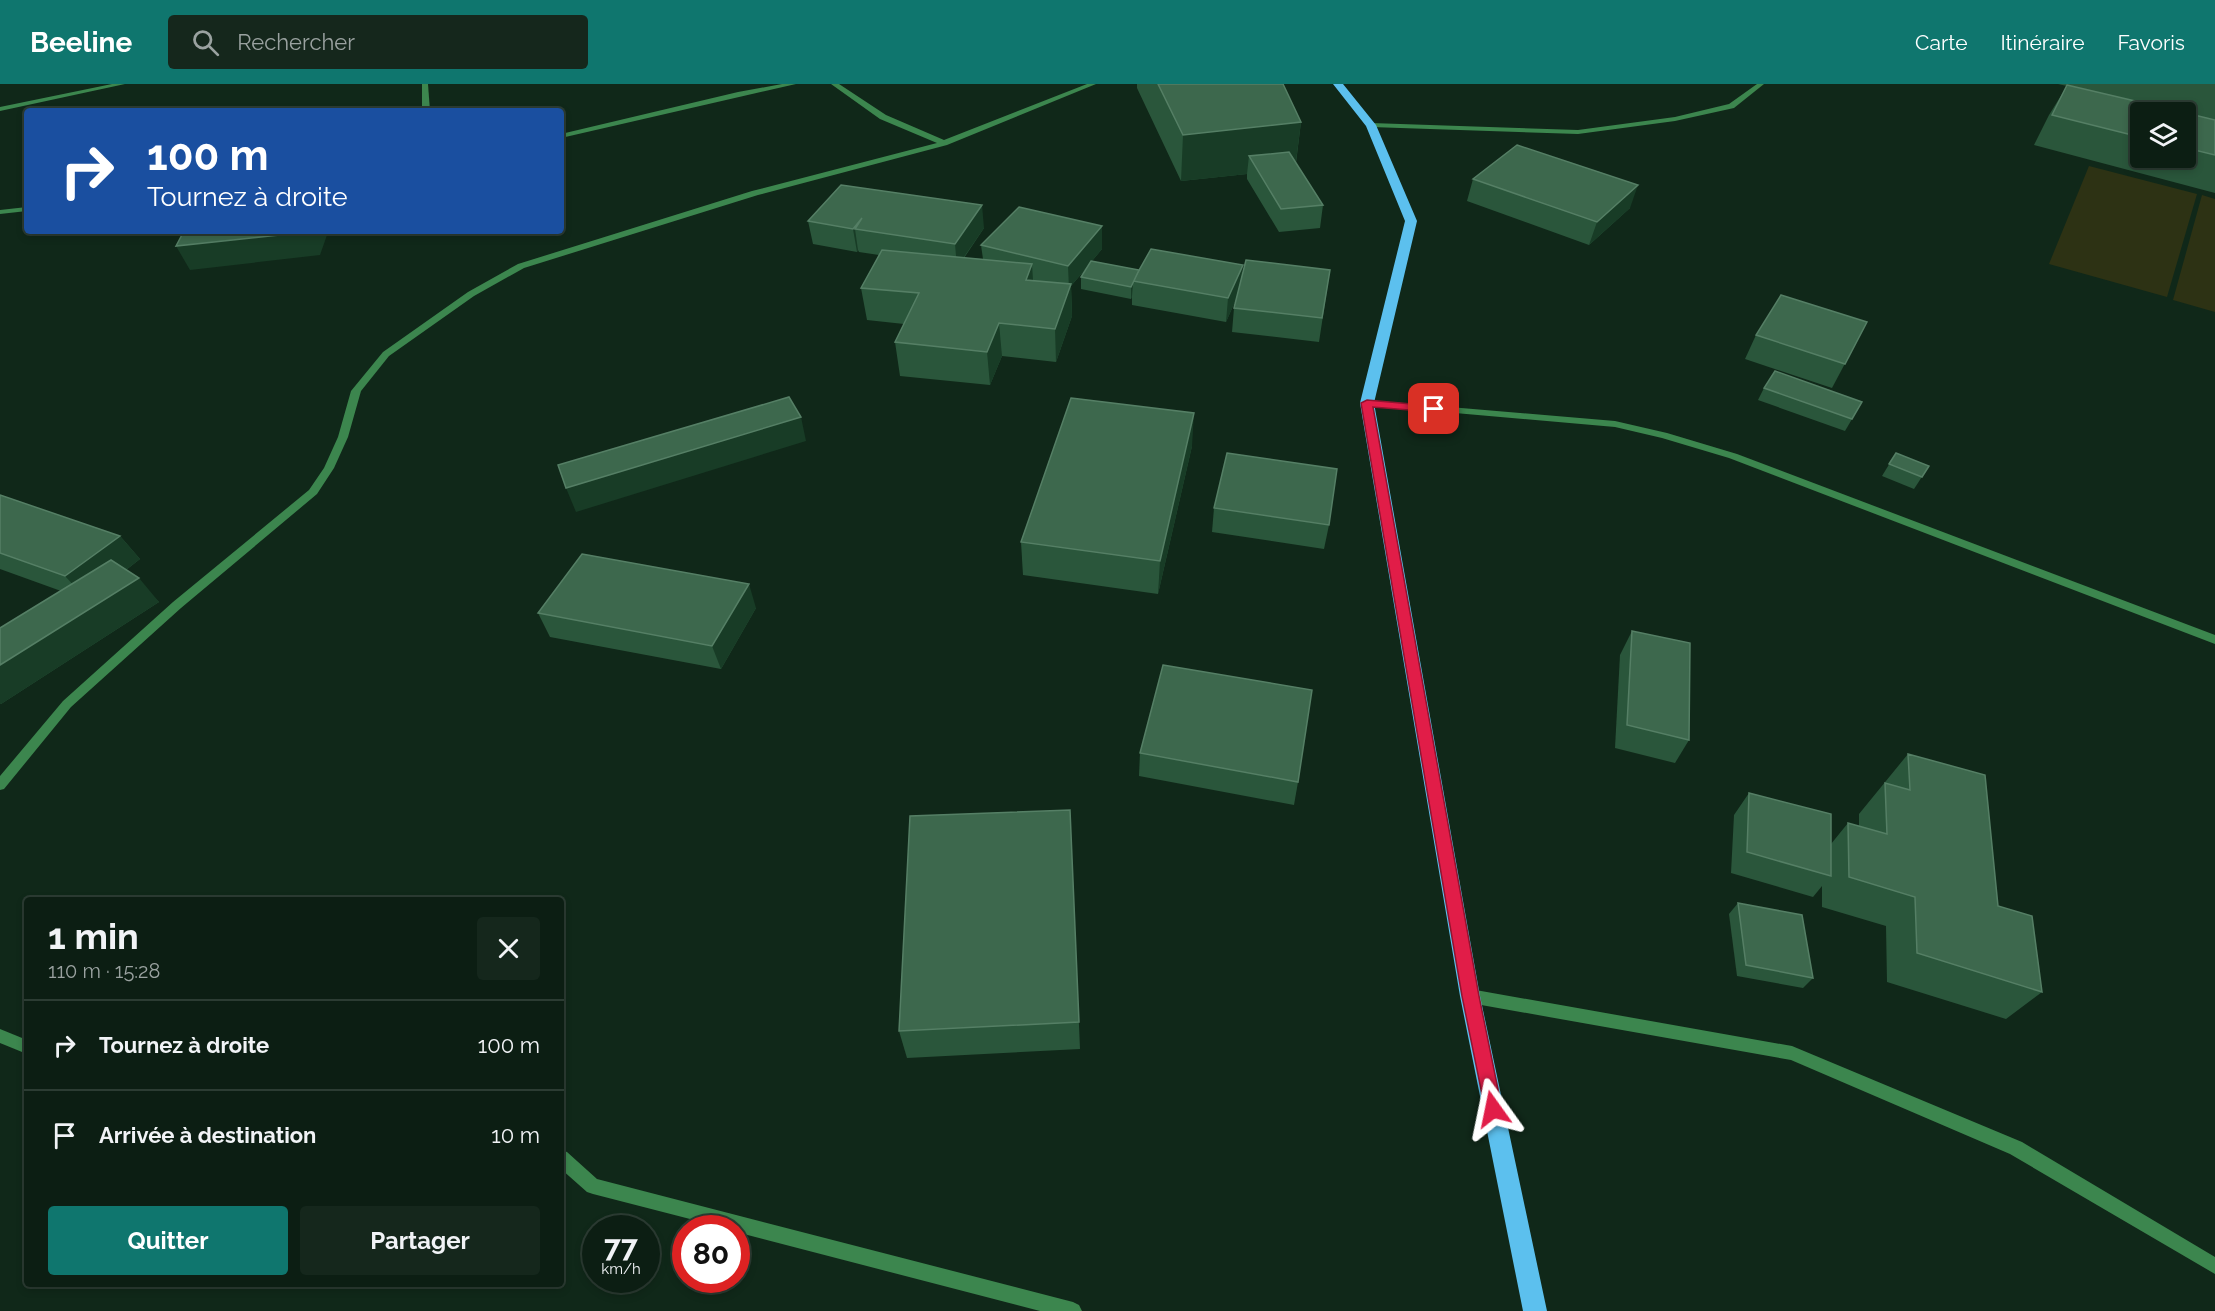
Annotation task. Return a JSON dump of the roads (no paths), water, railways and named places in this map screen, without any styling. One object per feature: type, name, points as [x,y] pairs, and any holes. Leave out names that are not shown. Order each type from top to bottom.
[{"type":"highway","points":[[1338,84],[1371,125],[1411,221],[1367,403],[1470,996],[1534,1311]]},
{"type":"street","points":[[0,109],[122,84]]},
{"type":"street","points":[[425,84],[426,108]]},
{"type":"street","points":[[731,84],[738,94]]},
{"type":"street","points":[[564,135],[738,94],[793,84]]},
{"type":"street","points":[[834,84],[883,117],[944,143]]},
{"type":"street","points":[[0,785],[67,704],[177,605],[313,492],[329,468],[343,437],[356,391],[386,354],[471,294],[532,262],[755,193],[944,143],[1093,84]]},
{"type":"street","points":[[1371,125],[1578,132],[1675,119],[1731,106],[1761,84]]},
{"type":"street","points":[[0,212],[24,209]]},
{"type":"street","points":[[1367,403],[1615,424],[1664,435],[1733,456],[2215,640]]},
{"type":"street","points":[[1470,996],[1792,1053],[2016,1148],[2215,1266]]},
{"type":"street","points":[[0,1036],[24,1046]]},
{"type":"street","points":[[564,1161],[593,1186],[1073,1311]]}]
